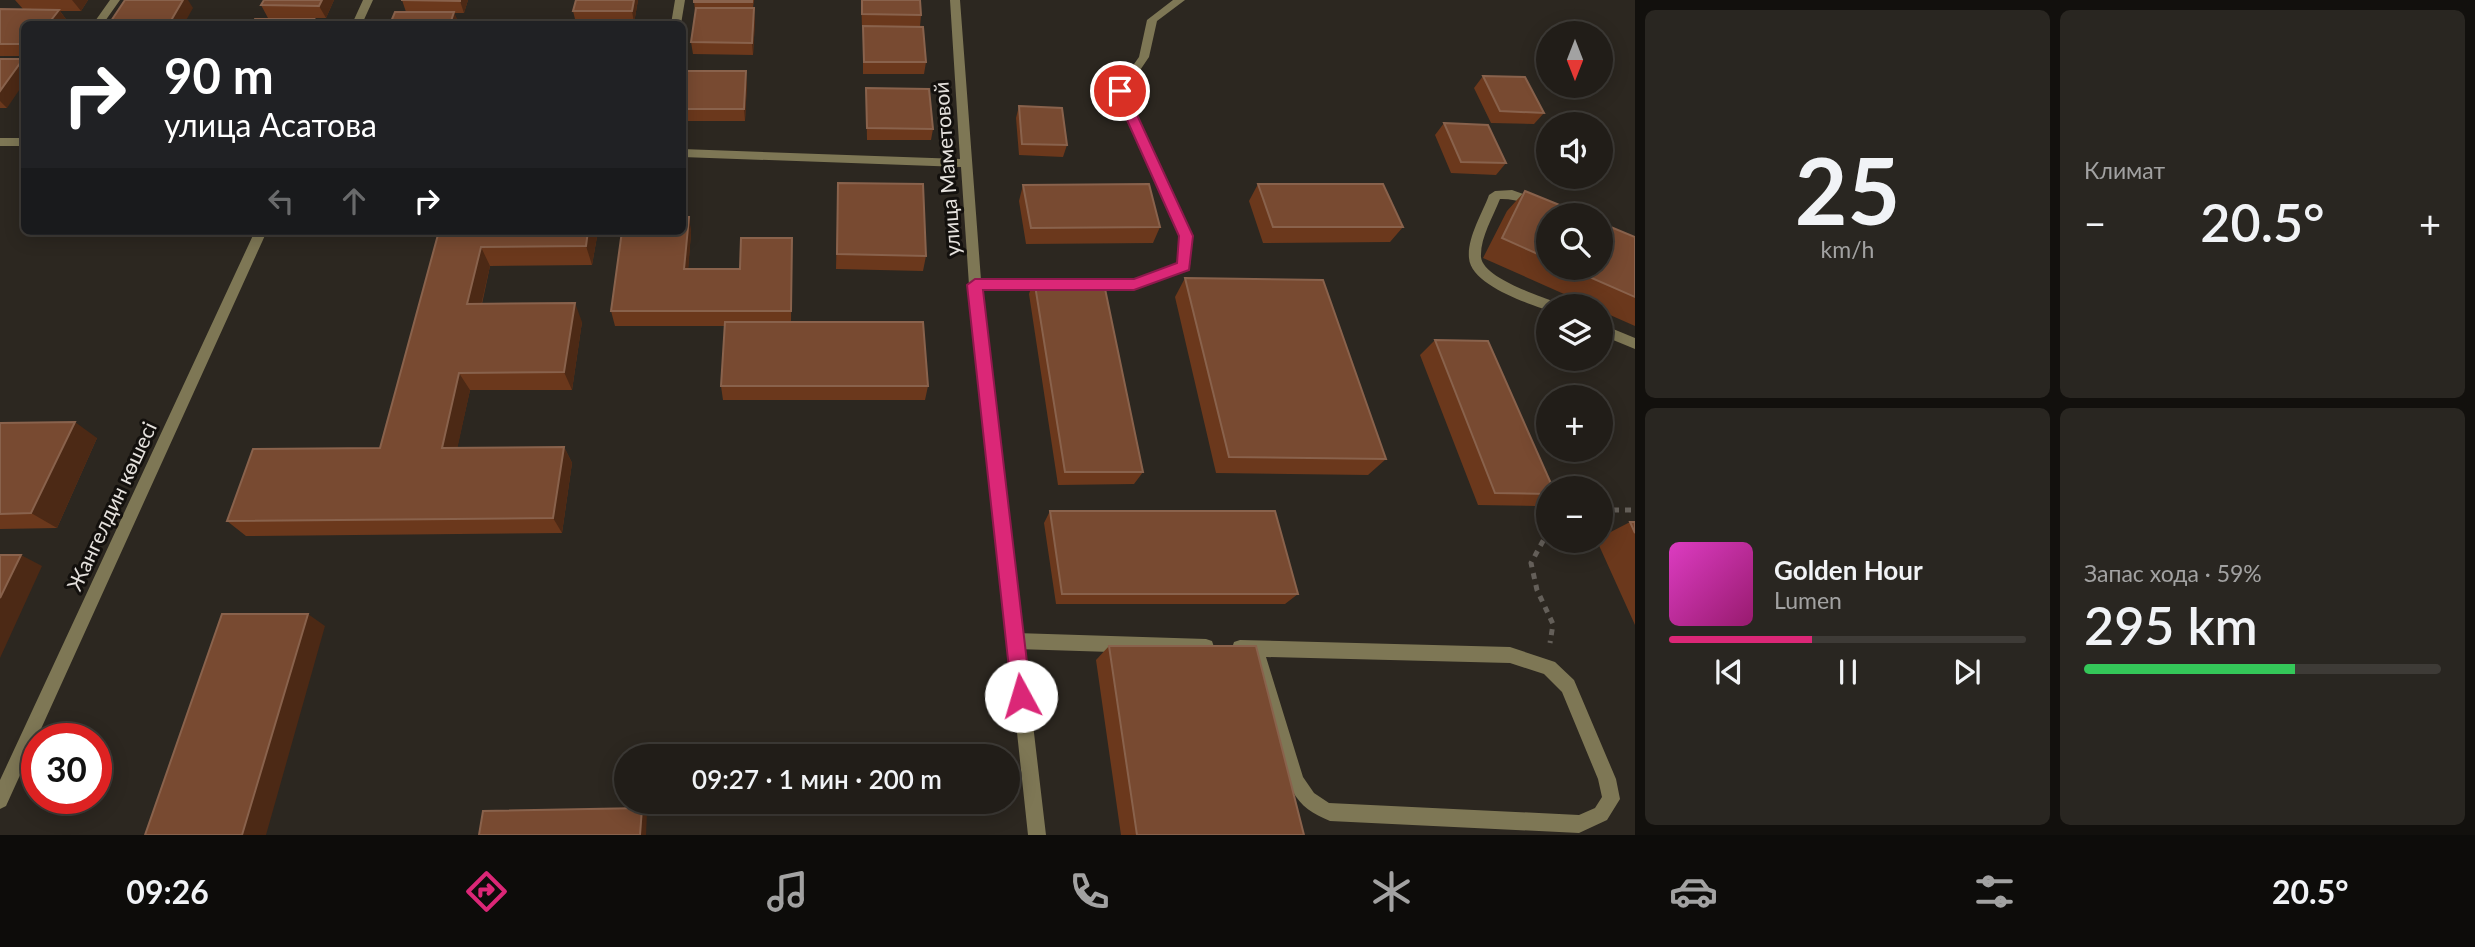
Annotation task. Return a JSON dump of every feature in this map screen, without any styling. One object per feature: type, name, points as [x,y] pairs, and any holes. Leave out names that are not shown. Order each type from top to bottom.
[{"type":"street","points":[[100,21],[115,0]]},
{"type":"street","points":[[358,21],[368,0]]},
{"type":"street","points":[[676,21],[680,0]]},
{"type":"street","name":"улица Маметовой","points":[[955,0],[975,285],[1037,835]]},
{"type":"street","points":[[975,285],[1134,285],[1184,267],[1186,236],[1120,91],[1144,57],[1152,20],[1180,0]]},
{"type":"street","points":[[0,142],[20,142]]},
{"type":"street","points":[[686,153],[967,163]]},
{"type":"street","points":[[1536,300],[1488,279],[1479,270],[1475,256],[1495,195],[1512,194],[1537,203]]},
{"type":"street","name":"Жангелдин көшесі","points":[[0,800],[259,235]]},
{"type":"street","points":[[1613,334],[1635,344]]},
{"type":"street","points":[[1015,641],[1510,655],[1549,668],[1568,686],[1607,779],[1611,799],[1601,814],[1579,824],[1330,811],[1314,806],[1297,785],[1255,648]]},
{"type":"path","points":[[1613,510],[1635,510]]},
{"type":"path","points":[[1528,660],[1549,648],[1553,624],[1537,590],[1531,563],[1536,553]]},
{"type":"building","points":[[125,0],[183,0],[171,21],[111,21]]},
{"type":"building","points":[[264,0],[322,0],[319,6],[261,5]]},
{"type":"building","points":[[576,0],[634,0],[632,11],[573,11]]},
{"type":"building","points":[[752,0],[752,2],[694,2]]},
{"type":"building","points":[[862,0],[920,0],[921,15],[862,14]]},
{"type":"building","points":[[696,8],[754,8],[752,43],[691,42]]},
{"type":"building","points":[[0,9],[59,10],[50,21],[21,21],[21,44],[0,44]]},
{"type":"building","points":[[395,12],[454,12],[451,21],[391,21]]},
{"type":"building","points":[[255,19],[314,19],[313,21],[254,21]]},
{"type":"building","points":[[863,26],[923,27],[926,62],[864,62]]},
{"type":"building","points":[[0,59],[21,59],[21,62],[0,91]]},
{"type":"building","points":[[686,71],[746,71],[744,109],[686,109]]},
{"type":"building","points":[[1483,76],[1525,77],[1543,112],[1536,113],[1500,111]]},
{"type":"building","points":[[866,88],[929,89],[933,129],[867,128]]},
{"type":"building","points":[[1019,106],[1062,108],[1067,145],[1022,144]]},
{"type":"building","points":[[1444,123],[1488,125],[1506,163],[1461,162]]},
{"type":"building","points":[[838,183],[923,184],[926,256],[837,254]]},
{"type":"building","points":[[1149,184],[1160,227],[1031,228],[1023,185]]},
{"type":"building","points":[[1258,184],[1383,184],[1403,227],[1273,227]]},
{"type":"building","points":[[1525,191],[1554,203],[1536,203],[1536,253],[1502,238]]},
{"type":"building","points":[[686,217],[689,217],[684,269],[740,269],[741,238],[792,238],[791,311],[611,311],[621,235],[686,235]]},
{"type":"building","points":[[1613,228],[1635,237],[1635,297],[1596,280],[1613,280]]},
{"type":"building","points":[[438,235],[587,235],[586,246],[481,247],[467,304],[575,303],[564,372],[459,373],[442,448],[564,447],[553,518],[227,521],[253,449],[380,448]]},
{"type":"building","points":[[1185,278],[1323,280],[1386,459],[1229,457]]},
{"type":"building","points":[[1034,279],[1103,279],[1143,472],[1065,472]]},
{"type":"building","points":[[725,322],[923,322],[928,386],[721,386]]},
{"type":"building","points":[[1435,340],[1488,341],[1536,450],[1536,462],[1542,462],[1548,476],[1536,476],[1536,494],[1495,493]]},
{"type":"building","points":[[75,422],[31,513],[0,514],[0,423]]},
{"type":"building","points":[[1050,511],[1275,511],[1298,594],[1062,594]]},
{"type":"building","points":[[0,555],[21,555],[0,598]]},
{"type":"building","points":[[222,614],[308,614],[242,835],[145,835]]},
{"type":"building","points":[[1109,646],[1256,646],[1304,835],[1137,835]]},
{"type":"building","points":[[614,809],[614,814],[642,814],[640,835],[479,835],[483,811]]},
{"type":"route","points":[[1021,696],[975,285],[1134,285],[1184,267],[1186,236],[1120,91]]}]
